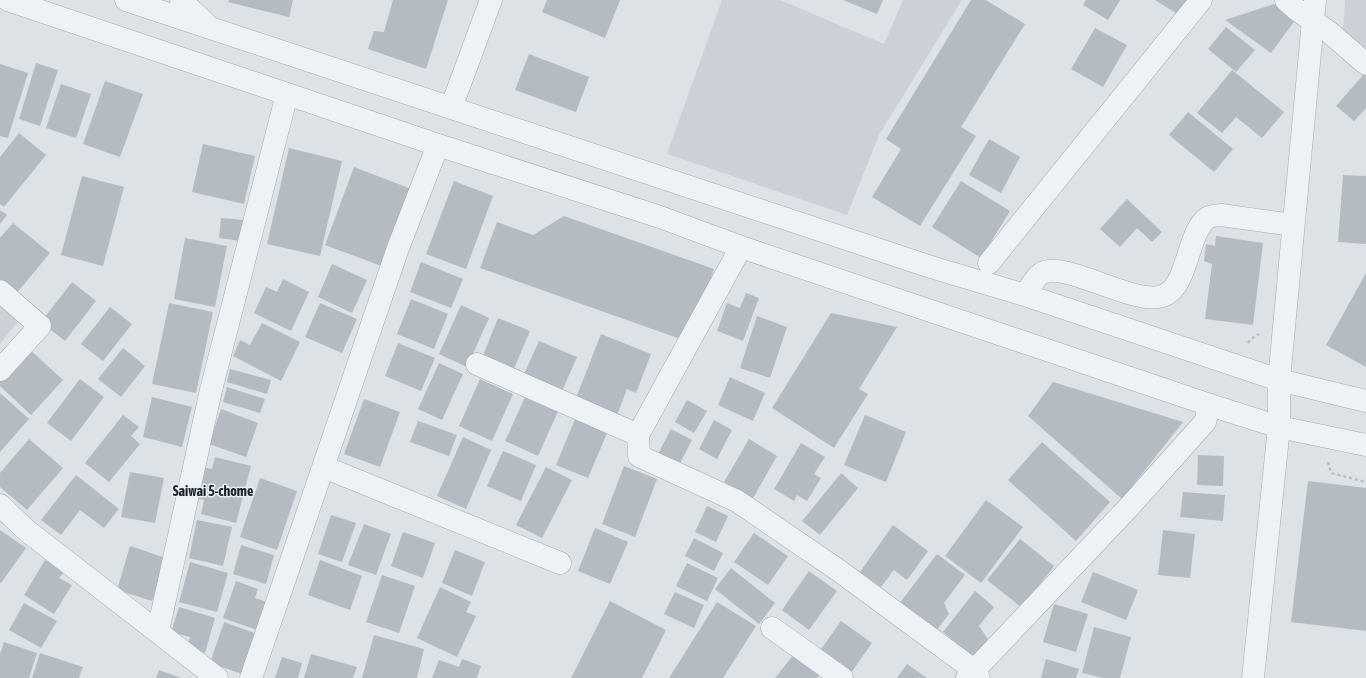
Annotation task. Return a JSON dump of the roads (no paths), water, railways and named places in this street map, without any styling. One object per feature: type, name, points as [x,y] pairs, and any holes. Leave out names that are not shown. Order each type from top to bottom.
[{"type":"street","points":[[8,0],[438,146],[660,216],[741,247],[1210,405],[1279,427],[1366,445]]},
{"type":"street","points":[[126,0],[924,265],[1026,295],[1279,380],[1366,401]]},
{"type":"street","points":[[181,0],[211,29]]},
{"type":"street","points":[[451,108],[491,0]]},
{"type":"street","points":[[989,263],[1200,0]]},
{"type":"street","points":[[1286,0],[1313,22],[1329,32],[1366,64]]},
{"type":"street","points":[[1253,678],[1279,427],[1279,380],[1315,0]]},
{"type":"street","points":[[158,631],[211,390],[287,94]]},
{"type":"street","points":[[251,678],[398,248],[438,146]]},
{"type":"street","points":[[1026,295],[1036,279],[1043,273],[1051,271],[1064,273],[1125,292],[1158,297],[1169,292],[1177,282],[1200,226],[1209,217],[1221,215],[1293,225]]},
{"type":"street","points":[[741,247],[638,435],[639,456],[737,501],[838,570],[973,676],[1205,422],[1210,405]]},
{"type":"street","points":[[0,291],[40,326],[0,370]]},
{"type":"street","points":[[477,364],[638,435]]},
{"type":"street","points":[[324,467],[560,563]]},
{"type":"street","points":[[0,505],[26,530],[217,678]]},
{"type":"street","points":[[772,628],[842,678]]},
{"type":"district","name":"Saiwai 5-chome","points":[[213,491]]}]
